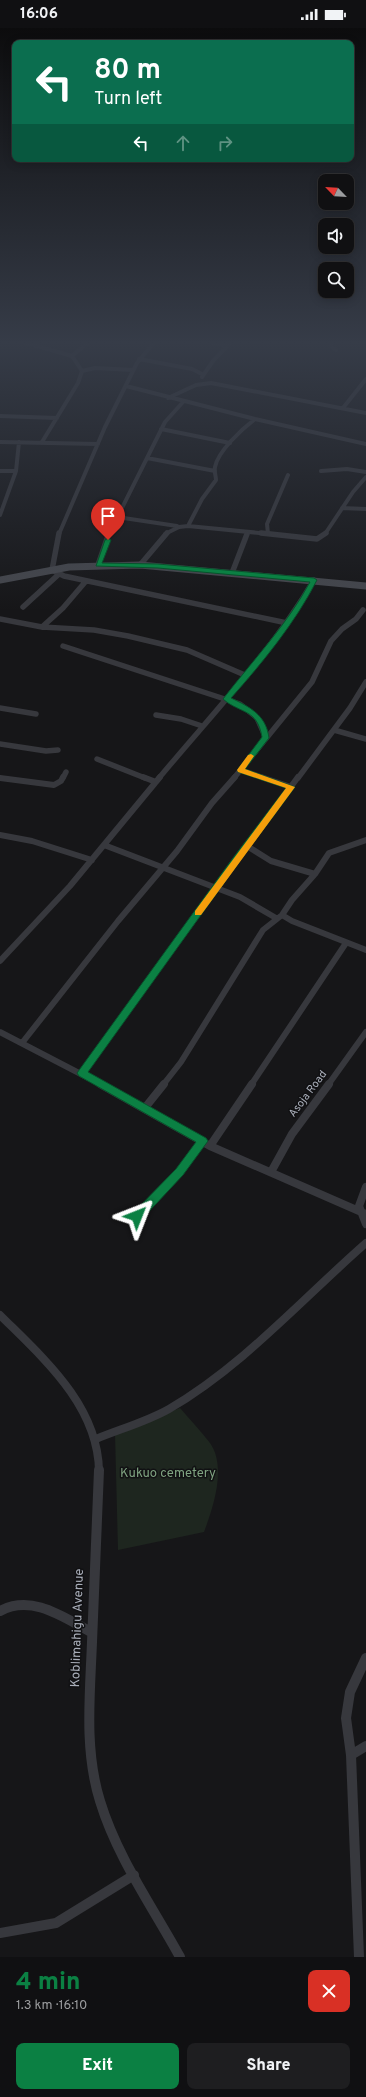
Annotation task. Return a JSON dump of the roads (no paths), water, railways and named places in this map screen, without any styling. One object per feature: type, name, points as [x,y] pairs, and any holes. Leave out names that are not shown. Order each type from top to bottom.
[{"type":"street","points":[[42,442],[49,430]]},
{"type":"street","points":[[52,570],[52,563],[59,534],[105,430]]},
{"type":"street","points":[[161,430],[230,443]]},
{"type":"street","points":[[98,565],[117,517],[161,430]]},
{"type":"street","points":[[188,526],[202,499],[216,480],[215,471],[217,462],[230,443],[242,430]]},
{"type":"street","points":[[304,430],[366,444]]},
{"type":"street","points":[[0,442],[98,444]]},
{"type":"street","points":[[0,516],[16,471],[19,442]]},
{"type":"street","points":[[147,458],[215,471]]},
{"type":"street","points":[[321,471],[347,469],[366,472]]},
{"type":"street","points":[[0,471],[16,471]]},
{"type":"street","points":[[268,534],[267,524],[288,475]]},
{"type":"street","points":[[117,517],[177,526],[188,526],[247,534],[268,534],[311,540],[323,537],[342,508],[366,478]]},
{"type":"street","points":[[342,508],[366,509]]},
{"type":"street","points":[[140,565],[168,531],[177,526]]},
{"type":"street","points":[[232,573],[247,534]]},
{"type":"street","points":[[0,580],[52,570],[98,565],[140,565],[366,586]]},
{"type":"street","points":[[52,570],[59,574],[86,581],[287,623]]},
{"type":"street","points":[[23,607],[59,574]]},
{"type":"street","points":[[0,961],[92,860],[202,726],[247,676],[301,604],[314,580]]},
{"type":"street","points":[[42,627],[63,608],[86,581]]},
{"type":"street","points":[[22,1043],[118,922],[164,869],[212,802],[241,770],[312,682],[331,641],[342,629],[356,619],[363,610]]},
{"type":"street","points":[[0,619],[42,627],[102,631],[187,650],[247,676]]},
{"type":"street","points":[[63,646],[227,699],[248,709],[263,725],[266,738]]},
{"type":"street","points":[[82,1073],[247,846],[350,708],[366,682]]},
{"type":"street","points":[[0,708],[36,714]]},
{"type":"street","points":[[156,715],[181,719],[202,726]]},
{"type":"street","points":[[334,730],[366,739]]},
{"type":"street","points":[[0,744],[46,750],[58,750]]},
{"type":"street","points":[[97,759],[156,782]]},
{"type":"street","points":[[241,770],[291,787]]},
{"type":"street","points":[[0,778],[54,785],[61,781],[66,772]]},
{"type":"street","points":[[0,834],[32,841],[92,860]]},
{"type":"street","points":[[144,1109],[181,1062],[263,930],[279,916],[315,874],[329,853],[366,840]]},
{"type":"street","points":[[104,845],[216,889],[252,901],[279,916],[366,950]]},
{"type":"street","points":[[247,846],[271,861],[315,874]]},
{"type":"street","points":[[137,1216],[206,1143],[346,943]]},
{"type":"street","points":[[0,1032],[82,1073],[206,1143],[363,1212]]},
{"type":"street","name":"Asoja Road","points":[[271,1172],[300,1123],[366,1032]]},
{"type":"street","points":[[366,1187],[360,1198],[366,1224]]},
{"type":"street","points":[[96,1439],[151,1417],[176,1405],[218,1376],[366,1243]]},
{"type":"street","name":"Koblimahigu Avenue","points":[[0,1315],[75,1395],[85,1412],[96,1439],[99,1468],[91,1632],[89,1734],[97,1791],[103,1813],[134,1875],[180,1957]]},
{"type":"street","points":[[0,1610],[14,1604],[31,1605],[49,1610],[91,1632]]},
{"type":"street","points":[[359,1957],[351,1755],[346,1718],[346,1706],[350,1692],[366,1658]]},
{"type":"street","points":[[351,1755],[366,1746]]},
{"type":"street","points":[[0,1933],[56,1922],[134,1875]]},
{"type":"park label","name":"Kukuo cemetery","points":[[168,1474]]}]
